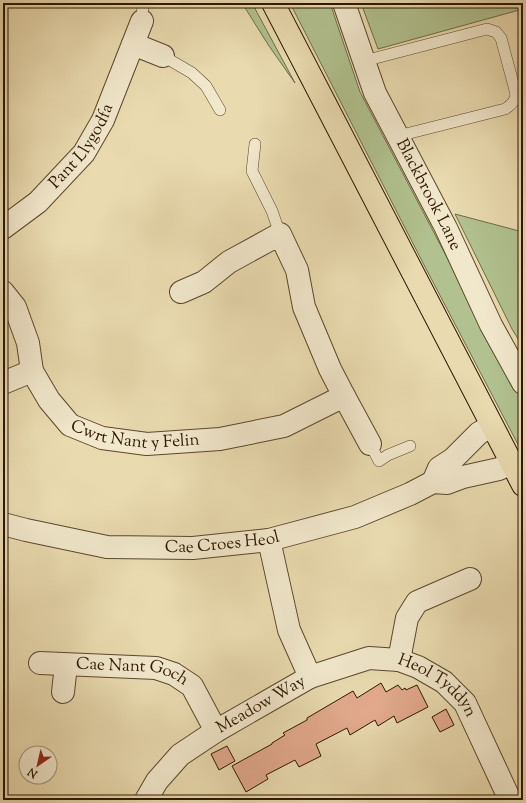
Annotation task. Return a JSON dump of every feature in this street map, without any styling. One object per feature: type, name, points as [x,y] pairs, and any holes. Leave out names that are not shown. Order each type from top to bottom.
[{"type":"main road","points":[[272,3],[523,485]]},
{"type":"street","name":"Blackbrook Lane","points":[[344,3],[375,93],[446,228],[491,325],[523,383]]},
{"type":"street","name":"Pant Llygodfa","points":[[3,228],[38,202],[84,154],[103,120],[133,44],[142,12]]},
{"type":"street","points":[[133,44],[163,56]]},
{"type":"street","points":[[181,292],[204,282],[228,262],[280,234],[297,270],[304,307],[330,369],[370,444]]},
{"type":"street","name":"Cwrt Nant y Felin","points":[[3,292],[15,307],[18,314],[28,343],[32,372],[49,400],[70,425],[102,438],[147,444],[220,439],[284,426],[344,396]]},
{"type":"street","points":[[3,382],[32,372]]},
{"type":"street","points":[[433,482],[439,468],[453,459],[479,433],[492,426]]},
{"type":"street","name":"Cae Croes Heol","points":[[3,524],[107,547],[193,548],[269,540],[355,517],[410,494],[433,482],[448,483],[463,477],[499,469],[511,463]]},
{"type":"street","name":"Meadow Way","points":[[146,800],[157,781],[180,755],[216,731],[310,677],[290,630],[269,540]]},
{"type":"street","points":[[399,660],[408,618],[417,602],[470,579]]},
{"type":"street","name":"Heol Tyddyn","points":[[310,677],[369,658],[399,660],[418,667],[444,682],[465,703],[503,798]]},
{"type":"street","name":"Cae Nant Goch","points":[[40,663],[156,668],[174,674],[192,686],[216,731]]},
{"type":"street","name":"Cae Nant Goch","points":[[63,692],[66,665]]},
{"type":"lane","points":[[364,62],[487,29],[496,32],[501,38],[516,94],[511,105],[505,109],[398,136]]},
{"type":"lane","points":[[163,56],[192,73],[206,86],[220,110]]},
{"type":"lane","points":[[255,144],[252,171],[272,211],[280,234]]},
{"type":"lane","points":[[370,444],[380,461],[388,455],[410,446]]},
{"type":"green space","points":[[242,3],[252,3],[295,83],[269,46]]},
{"type":"green space","points":[[290,3],[330,3],[360,92],[462,286],[502,367],[523,401],[523,454],[423,263]]},
{"type":"green space","points":[[361,3],[523,3],[523,9],[378,49]]},
{"type":"green space","points":[[455,214],[523,232],[523,347],[512,329]]},
{"type":"building","points":[[381,683],[386,692],[398,685],[402,690],[405,688],[406,690],[417,685],[428,707],[397,723],[394,716],[378,726],[375,720],[350,735],[347,728],[316,744],[321,756],[299,767],[295,760],[266,775],[268,779],[246,792],[232,766],[272,744],[285,735],[283,733],[307,720],[307,718],[353,691],[357,698]]},
{"type":"building","points":[[446,709],[454,725],[440,732],[432,717]]},
{"type":"building","points":[[227,746],[235,761],[219,770],[211,754]]}]
